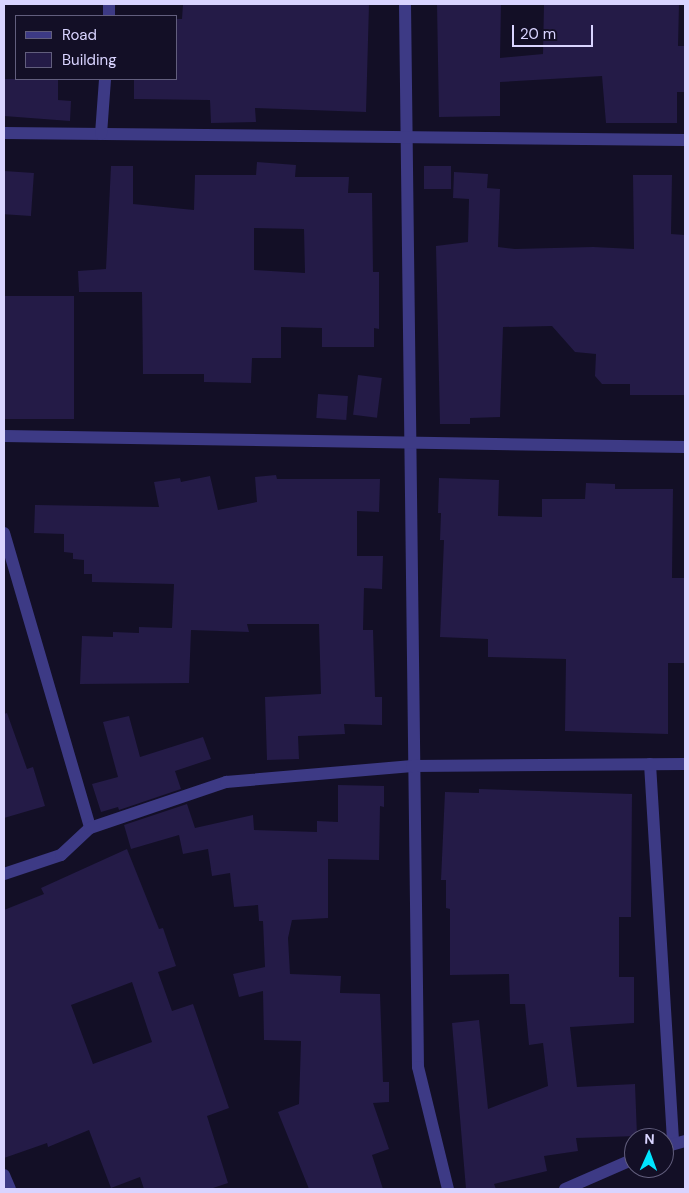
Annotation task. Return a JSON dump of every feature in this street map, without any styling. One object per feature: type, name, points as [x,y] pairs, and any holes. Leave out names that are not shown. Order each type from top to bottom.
[{"type":"street","points":[[405,4],[405,139],[412,444],[412,766],[418,1067],[448,1189]]},
{"type":"street","points":[[102,134],[105,80]]},
{"type":"street","points":[[4,133],[405,139],[685,140]]},
{"type":"street","points":[[4,436],[685,447]]},
{"type":"street","points":[[4,533],[90,828]]},
{"type":"street","points":[[650,764],[673,1128]]},
{"type":"street","points":[[4,874],[61,855],[90,828],[226,782],[412,766],[685,764]]},
{"type":"street","points":[[565,1189],[624,1164]]},
{"type":"street","points":[[4,1175],[10,1189]]},
{"type":"building","points":[[183,4],[369,4],[366,112],[255,108],[256,122],[211,123],[210,100],[134,99],[134,80],[178,80],[178,19],[182,19]]},
{"type":"building","points":[[437,4],[501,4],[500,58],[543,54],[544,4],[679,4],[678,46],[685,46],[685,92],[677,92],[677,123],[606,123],[602,76],[500,82],[500,116],[439,117]]},
{"type":"building","points":[[4,79],[58,80],[58,100],[71,101],[70,121],[4,116]]},
{"type":"building","points":[[257,162],[296,165],[295,177],[349,177],[348,193],[372,193],[373,272],[379,272],[379,329],[374,328],[374,347],[322,347],[322,328],[281,327],[281,358],[252,358],[251,383],[204,382],[204,374],[143,374],[142,292],[79,292],[78,271],[106,269],[111,166],[133,166],[133,204],[194,210],[195,175],[256,175]],"holes":[[[254,228],[304,229],[305,273],[254,270]]]},
{"type":"building","points":[[424,166],[451,166],[451,189],[424,189]]},
{"type":"building","points":[[4,171],[34,173],[31,216],[4,214]]},
{"type":"building","points":[[454,172],[488,174],[487,188],[500,189],[498,247],[515,249],[593,247],[634,249],[633,175],[672,175],[671,234],[685,235],[685,395],[630,395],[630,384],[602,384],[595,376],[596,354],[575,352],[552,326],[503,327],[500,417],[470,418],[470,424],[440,424],[436,246],[468,242],[469,199],[453,198]]},
{"type":"building","points":[[4,296],[74,296],[74,419],[4,419]]},
{"type":"building","points":[[358,375],[382,378],[377,418],[353,415]]},
{"type":"building","points":[[318,394],[348,396],[346,420],[316,418]]},
{"type":"building","points":[[276,475],[277,479],[380,479],[379,512],[357,511],[357,556],[383,556],[382,589],[364,588],[363,630],[373,630],[375,697],[382,697],[382,725],[344,724],[345,734],[298,736],[299,759],[267,760],[265,697],[321,694],[319,624],[247,624],[249,632],[191,630],[189,683],[80,684],[82,636],[113,637],[113,632],[139,633],[139,627],[172,628],[174,584],[92,582],[92,574],[84,574],[84,560],[73,559],[73,553],[64,552],[64,534],[34,533],[35,505],[159,507],[154,482],[180,478],[181,482],[210,476],[218,510],[257,502],[255,477]]},
{"type":"building","points":[[439,478],[499,480],[498,516],[542,517],[542,499],[585,499],[586,483],[615,484],[615,489],[673,489],[672,578],[685,578],[685,663],[668,663],[668,734],[565,731],[566,659],[488,657],[488,639],[440,637],[444,540],[440,540],[441,513],[438,513]]},
{"type":"building","points":[[7,713],[27,769],[33,767],[45,806],[4,818],[4,714]]},
{"type":"building","points":[[129,716],[140,757],[203,737],[211,759],[175,771],[181,789],[119,810],[118,807],[101,812],[92,784],[118,777],[103,722]]},
{"type":"building","points":[[338,785],[384,786],[384,807],[380,806],[379,860],[328,859],[328,918],[292,920],[288,938],[290,974],[341,976],[340,993],[380,994],[383,1082],[389,1082],[389,1102],[373,1103],[389,1149],[372,1155],[383,1189],[309,1189],[278,1112],[299,1104],[301,1041],[264,1040],[263,991],[239,997],[233,974],[265,967],[263,921],[259,921],[258,905],[234,907],[230,873],[212,876],[208,849],[183,854],[179,835],[131,849],[124,825],[187,804],[195,828],[253,815],[254,830],[317,832],[317,821],[338,822]]},
{"type":"building","points":[[479,789],[632,794],[631,917],[619,917],[619,977],[634,977],[634,1023],[570,1027],[577,1087],[635,1084],[637,1128],[624,1128],[624,1136],[576,1138],[578,1151],[544,1156],[547,1171],[494,1184],[496,1189],[466,1189],[452,1023],[479,1020],[488,1109],[548,1086],[543,1043],[529,1045],[525,1004],[510,1004],[509,974],[450,975],[450,909],[446,908],[446,880],[441,880],[445,792],[479,793]]},
{"type":"building","points":[[127,849],[159,929],[163,928],[176,966],[158,972],[172,1011],[193,1004],[229,1108],[207,1116],[228,1183],[210,1189],[144,1189],[140,1177],[111,1188],[89,1130],[48,1147],[47,1143],[4,1158],[4,910],[44,894],[41,888]],"holes":[[[132,982],[152,1042],[93,1064],[71,1005]]]}]
